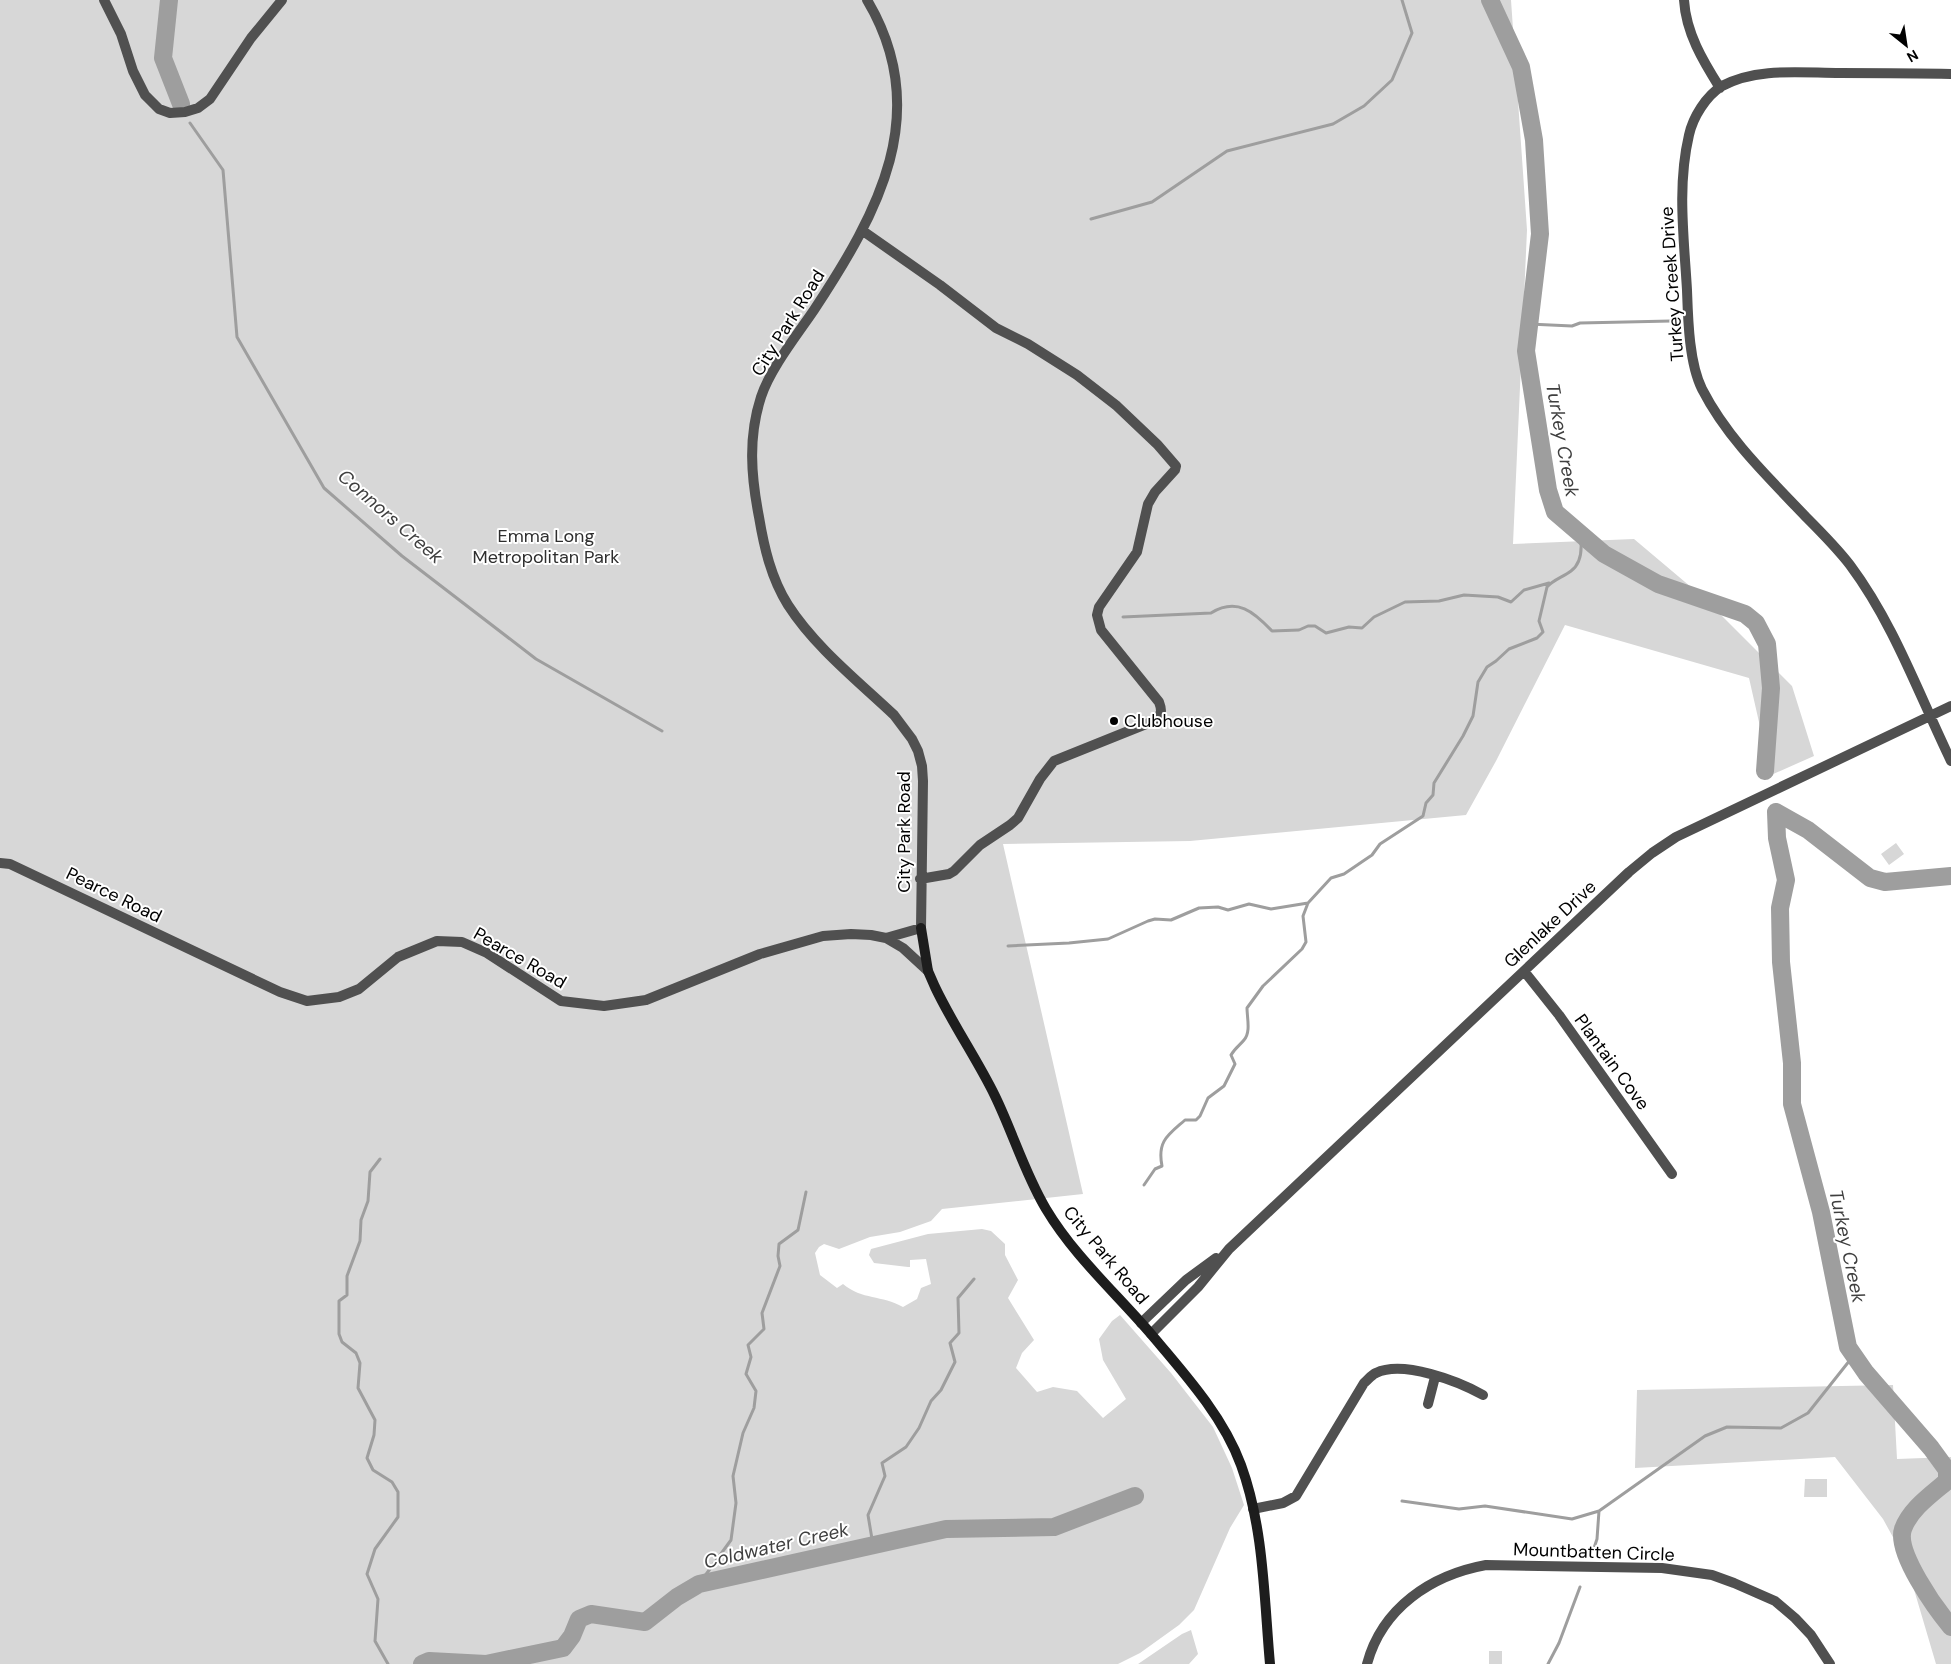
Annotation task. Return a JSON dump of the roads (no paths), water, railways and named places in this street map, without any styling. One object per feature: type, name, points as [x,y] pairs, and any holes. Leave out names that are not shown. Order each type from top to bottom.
[{"type":"street","points":[[104,0],[122,34],[133,71],[144,95],[159,109],[170,112],[185,112],[198,108],[210,99],[251,38],[282,0]]},
{"type":"street","name":"City Park Road","points":[[867,0],[882,27],[895,67],[898,104],[897,126],[887,170],[863,231],[835,279],[772,374],[762,395],[751,446],[752,469],[761,530],[776,584],[787,604],[822,647],[894,715],[905,728],[918,751],[923,781],[920,928],[928,971],[946,1010],[995,1096],[1046,1209],[1078,1252],[1186,1376],[1221,1425],[1241,1464],[1259,1538],[1270,1664]]},
{"type":"street","points":[[1684,0],[1687,19],[1700,56],[1720,88]]},
{"type":"street","name":"Turkey Creek Drive","points":[[1951,74],[1772,72],[1740,78],[1720,88],[1708,99],[1696,115],[1689,134],[1681,200],[1689,326],[1696,372],[1701,386],[1718,419],[1848,563],[1869,593],[1892,634],[1951,761]]},
{"type":"street","points":[[863,231],[996,328],[1028,344],[1077,375],[1118,406],[1157,444],[1176,466],[1174,472],[1155,492],[1148,504],[1137,552],[1103,600],[1097,615],[1100,630],[1159,702],[1162,710],[1160,715],[1156,720],[1054,761],[1040,779],[1021,814],[1010,825],[980,845],[954,871],[948,874],[920,879]]},
{"type":"street","name":"Glenlake Drive","points":[[1151,1334],[1198,1287],[1229,1249],[1629,872],[1652,853],[1676,837],[1951,706]]},
{"type":"street","name":"Pearce Road","points":[[0,863],[10,864],[280,992],[307,1001],[339,998],[359,989],[398,957],[437,941],[462,942],[487,953],[562,1001],[604,1006],[646,1000],[760,954],[823,936],[851,934],[886,938],[903,948],[928,971]]},
{"type":"street","points":[[886,938],[920,928]]},
{"type":"street","name":"Plantain Cove","points":[[1524,971],[1558,1015],[1672,1174]]},
{"type":"street","name":"Glenlake Drive","points":[[1141,1323],[1186,1280],[1229,1249]]},
{"type":"street","points":[[1253,1509],[1283,1503],[1296,1496],[1364,1383],[1374,1374],[1385,1370],[1405,1368],[1466,1386],[1483,1396]]},
{"type":"street","points":[[1428,1404],[1435,1377]]},
{"type":"street","name":"Mountbatten Circle","points":[[1367,1664],[1377,1638],[1391,1617],[1408,1600],[1424,1587],[1445,1576],[1467,1568],[1486,1565],[1662,1568],[1712,1575],[1734,1582],[1775,1601],[1811,1635],[1830,1664]]},
{"type":"waterway","name":"Connors Creek","points":[[169,0],[163,58],[181,104]]},
{"type":"waterway","points":[[1091,219],[1152,202],[1227,151],[1333,124],[1364,106],[1392,80],[1412,33],[1402,0]]},
{"type":"waterway","name":"Turkey Creek","points":[[1490,0],[1521,67],[1534,140],[1540,234],[1526,351],[1548,490],[1555,512],[1604,554],[1658,584],[1745,614],[1756,623],[1767,644],[1771,688],[1765,771]]},
{"type":"waterway","name":"Connors Creek","points":[[190,123],[223,170],[237,337],[324,488],[402,556],[536,659],[662,731]]},
{"type":"waterway","points":[[1529,324],[1572,326],[1580,323],[1671,321]]},
{"type":"waterway","points":[[1144,1185],[1155,1169],[1162,1166],[1161,1150],[1165,1139],[1185,1120],[1196,1120],[1200,1116],[1208,1098],[1224,1086],[1235,1064],[1231,1055],[1246,1037],[1248,1025],[1247,1008],[1263,986],[1302,949],[1306,942],[1303,916],[1308,903],[1331,878],[1344,874],[1372,855],[1380,844],[1423,816],[1426,803],[1433,795],[1434,783],[1473,716],[1478,682],[1487,667],[1509,649],[1537,638],[1543,632],[1539,621],[1547,587],[1575,568],[1581,549],[1580,534]]},
{"type":"waterway","points":[[1123,617],[1211,613],[1229,606],[1245,609],[1252,613],[1272,631],[1299,630],[1308,626],[1315,626],[1326,633],[1349,627],[1362,628],[1374,617],[1405,602],[1439,601],[1464,595],[1498,597],[1511,602],[1524,590],[1549,583]]},
{"type":"waterway","name":"Turkey Creek","points":[[1776,812],[1777,838],[1786,880],[1780,908],[1781,962],[1792,1063],[1792,1104],[1821,1212],[1848,1347],[1866,1373],[1931,1448],[1947,1470],[1947,1481],[1922,1502],[1911,1515],[1903,1529],[1902,1539],[1905,1551],[1918,1580],[1951,1627]]},
{"type":"waterway","points":[[1776,812],[1808,830],[1870,878],[1885,882],[1951,876]]},
{"type":"waterway","points":[[1008,946],[1108,939],[1148,921],[1155,919],[1171,920],[1199,908],[1218,907],[1228,910],[1249,904],[1271,909],[1308,903]]},
{"type":"waterway","points":[[380,1159],[370,1172],[368,1201],[361,1220],[360,1241],[347,1276],[347,1295],[339,1301],[339,1334],[342,1342],[356,1353],[360,1363],[358,1388],[375,1420],[374,1435],[367,1458],[373,1470],[392,1482],[398,1492],[398,1517],[375,1549],[367,1574],[378,1599],[375,1641],[388,1664]]},
{"type":"waterway","points":[[699,1584],[731,1540],[736,1503],[733,1476],[743,1433],[754,1408],[756,1391],[746,1374],[751,1357],[748,1345],[764,1329],[762,1313],[780,1266],[778,1256],[779,1244],[798,1230],[806,1192]]},
{"type":"waterway","points":[[873,1545],[868,1515],[885,1476],[882,1463],[906,1447],[919,1428],[931,1401],[941,1390],[955,1362],[950,1343],[959,1333],[958,1298],[974,1279]]},
{"type":"waterway","points":[[1402,1501],[1459,1509],[1485,1506],[1572,1519],[1599,1511],[1705,1436],[1727,1427],[1781,1428],[1808,1413],[1854,1355]]},
{"type":"waterway","name":"Coldwater Creek","points":[[422,1664],[429,1661],[486,1664],[563,1648],[572,1636],[579,1619],[591,1614],[645,1622],[677,1597],[699,1584],[946,1529],[1054,1527],[1135,1496]]},
{"type":"waterway","points":[[1594,1548],[1597,1539],[1599,1511]]},
{"type":"waterway","points":[[1548,1664],[1559,1643],[1580,1587]]},
{"type":"place","name":"Clubhouse","points":[[1114,721]]},
{"type":"park label","name":"Emma Long Metropolitan Park","points":[[546,546]]}]
